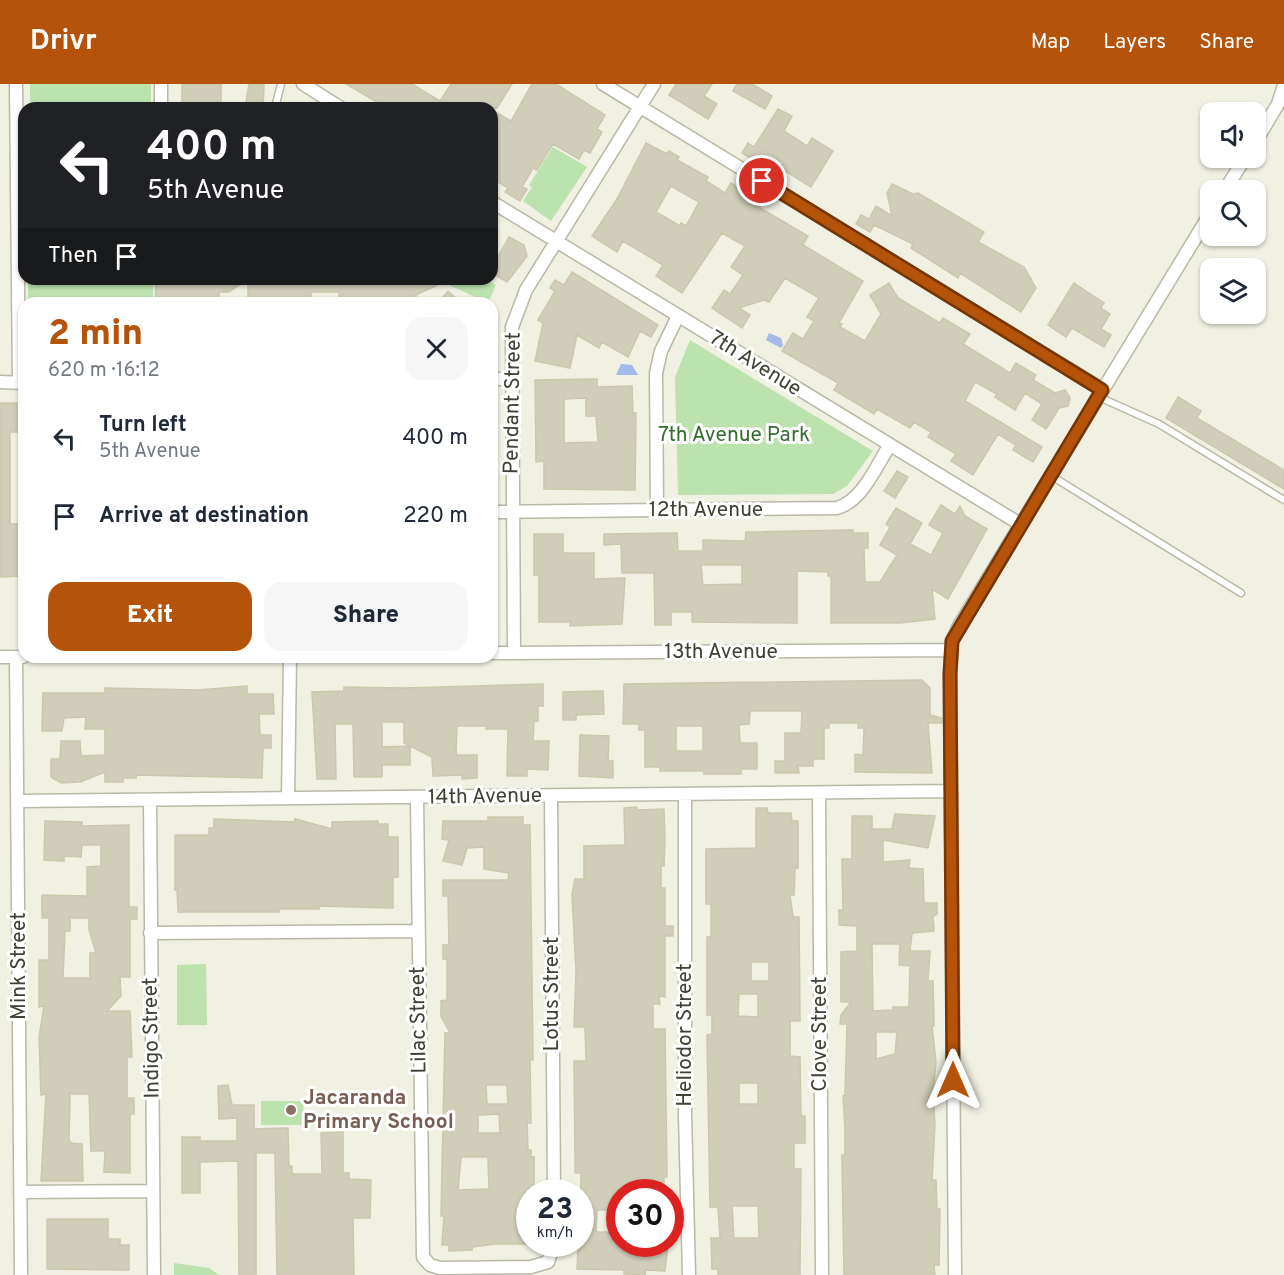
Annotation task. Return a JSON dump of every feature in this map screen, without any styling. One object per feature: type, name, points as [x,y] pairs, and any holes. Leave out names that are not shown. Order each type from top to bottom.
[{"type":"street","points":[[16,84],[18,184]]},
{"type":"street","points":[[161,84],[161,102]]},
{"type":"street","points":[[303,84],[332,102]]},
{"type":"street","points":[[603,84],[1100,394]]},
{"type":"street","name":"Pendant Street","points":[[514,653],[511,379],[515,314],[526,290],[654,84]]},
{"type":"street","points":[[1266,124],[1278,104],[1284,85]]},
{"type":"street","name":"7th Avenue","points":[[498,206],[1020,524]]},
{"type":"street","points":[[955,1275],[951,650],[956,633],[1020,524],[1200,230]]},
{"type":"street","points":[[657,510],[656,373],[661,351],[678,316]]},
{"type":"street","points":[[498,379],[511,379]]},
{"type":"street","points":[[0,382],[18,383]]},
{"type":"street","name":"12th Avenue","points":[[498,512],[837,508],[850,501],[862,488],[889,446]]},
{"type":"street","name":"13th Avenue","points":[[498,653],[951,650]]},
{"type":"street","points":[[0,657],[18,657]]},
{"type":"street","name":"Mink Street","points":[[20,663],[18,801],[21,1275]]},
{"type":"street","points":[[288,798],[290,663]]},
{"type":"street","name":"14th Avenue","points":[[18,801],[951,791]]},
{"type":"street","name":"Clove Street","points":[[819,793],[822,1275]]},
{"type":"street","name":"Heliodor Street","points":[[685,795],[685,1115],[689,1275]]},
{"type":"street","name":"Lotus Street","points":[[551,796],[554,1179]]},
{"type":"street","name":"Lilac Street","points":[[417,798],[421,1247],[426,1262],[440,1269],[537,1266],[548,1262],[550,1257]]},
{"type":"street","name":"Indigo Street","points":[[150,801],[154,1275]]},
{"type":"street","points":[[150,933],[418,931]]},
{"type":"street","points":[[20,1192],[153,1191]]},
{"type":"lane","points":[[276,102],[281,84]]},
{"type":"lane","points":[[1100,394],[1159,424],[1284,500]]},
{"type":"lane","points":[[1050,475],[1241,593]]},
{"type":"green space","points":[[30,84],[151,84],[151,102],[30,102]]},
{"type":"green space","points":[[553,147],[587,167],[551,221],[523,201],[532,187],[529,185]]},
{"type":"green space","points":[[28,285],[153,285],[153,297],[28,297]]},
{"type":"green space","points":[[449,285],[496,285],[491,297],[475,297]]},
{"type":"green space","name":"7th Avenue Park","points":[[690,340],[873,451],[847,486],[833,494],[678,495],[675,377]]},
{"type":"green space","points":[[206,964],[207,1025],[177,1025],[177,965]]},
{"type":"green space","points":[[261,1101],[303,1101],[304,1125],[261,1125]]},
{"type":"green space","points":[[174,1263],[209,1268],[219,1275],[174,1275]]},
{"type":"water","points":[[769,333],[781,338],[783,345],[781,348],[766,340]]},
{"type":"water","points":[[621,364],[632,365],[638,375],[616,375]]},
{"type":"building","points":[[182,84],[221,84],[221,102],[182,102]]},
{"type":"building","points":[[249,84],[264,84],[263,102],[246,102]]},
{"type":"building","points":[[346,84],[412,84],[440,101],[451,84],[512,84],[498,106],[498,102],[377,102]]},
{"type":"building","points":[[532,84],[556,84],[605,115],[597,129],[602,132],[590,153],[584,150],[579,159],[553,144],[537,170],[533,168],[522,187],[527,189],[520,201],[505,192],[508,188],[498,182],[498,113],[511,121]]},
{"type":"building","points":[[676,84],[712,84],[704,96],[717,104],[708,119],[669,95]]},
{"type":"building","points":[[737,84],[752,84],[772,96],[765,109],[733,91]]},
{"type":"building","points":[[778,109],[792,116],[784,131],[807,146],[812,138],[833,151],[811,187],[766,159],[762,165],[742,153],[748,143],[754,147]]},
{"type":"building","points":[[646,143],[667,154],[669,151],[679,157],[677,160],[708,177],[706,181],[725,193],[731,183],[742,190],[740,193],[760,205],[760,208],[808,236],[803,245],[863,281],[839,323],[842,324],[840,327],[865,341],[881,314],[870,295],[889,283],[898,298],[940,323],[943,318],[970,334],[963,344],[1010,373],[1016,363],[1036,375],[1033,380],[1055,393],[1065,390],[1070,398],[1068,406],[1059,408],[1046,429],[1032,420],[1042,404],[1025,393],[1015,410],[995,397],[997,394],[975,382],[965,401],[1042,447],[1033,462],[1013,450],[1016,445],[998,434],[973,475],[951,461],[956,454],[928,437],[931,432],[914,422],[910,428],[877,409],[874,414],[834,390],[838,383],[782,351],[793,333],[803,339],[814,321],[807,317],[819,298],[785,278],[769,302],[764,300],[739,308],[750,315],[742,328],[712,308],[724,290],[730,294],[743,275],[731,267],[745,246],[722,233],[682,293],[656,276],[663,265],[623,241],[617,252],[592,236],[617,199]],"holes":[[[671,186],[699,202],[686,226],[681,223],[680,226],[656,212]]]},
{"type":"building","points":[[892,184],[913,194],[918,193],[984,232],[978,242],[1024,267],[1036,288],[1021,312],[960,273],[958,278],[911,248],[913,244],[874,225],[870,232],[856,224],[861,215],[869,219],[876,206],[892,216],[887,193]]},
{"type":"building","points":[[509,237],[524,245],[527,256],[507,282],[498,277],[498,257]]},
{"type":"building","points":[[572,272],[658,325],[651,337],[640,331],[628,357],[602,342],[599,348],[577,335],[570,368],[535,361],[543,323],[538,320],[555,291],[550,288],[555,280],[564,285]]},
{"type":"building","points":[[1074,283],[1104,303],[1101,308],[1110,314],[1101,329],[1111,335],[1104,347],[1072,328],[1066,337],[1048,325]]},
{"type":"building","points":[[155,285],[239,285],[229,292],[219,292],[219,297],[156,297]]},
{"type":"building","points":[[248,285],[437,285],[416,297],[339,297],[339,292],[311,292],[311,297],[248,297]]},
{"type":"building","points":[[448,291],[454,297],[443,297]]},
{"type":"building","points":[[597,379],[597,387],[632,386],[633,413],[636,413],[635,490],[544,489],[544,461],[536,462],[535,380]],"holes":[[[586,398],[586,416],[596,416],[598,442],[564,443],[564,399]]]},
{"type":"building","points":[[1178,397],[1201,411],[1197,418],[1284,470],[1284,489],[1166,418]]},
{"type":"building","points":[[0,403],[18,403],[18,432],[10,432],[10,524],[18,524],[18,576],[0,577]]},
{"type":"building","points":[[897,471],[908,477],[895,498],[884,491]]},
{"type":"building","points":[[941,505],[955,514],[960,506],[965,516],[987,529],[948,599],[932,589],[935,619],[900,623],[831,623],[831,576],[828,576],[828,572],[797,571],[797,623],[692,622],[692,612],[671,612],[671,625],[655,625],[654,573],[622,573],[621,544],[604,545],[604,534],[677,533],[678,551],[703,551],[703,540],[745,541],[746,532],[853,530],[853,533],[868,533],[868,548],[864,548],[865,582],[880,582],[897,555],[880,545],[890,527],[886,524],[896,508],[922,523],[910,544],[931,555],[943,533],[929,525]],"holes":[[[701,565],[742,565],[742,584],[703,585]]]},
{"type":"building","points":[[534,534],[563,534],[563,553],[594,553],[594,579],[625,578],[622,624],[570,626],[570,622],[539,622],[539,575],[534,575]]},
{"type":"building","points":[[922,680],[930,688],[930,715],[942,718],[942,723],[928,723],[932,773],[855,772],[855,754],[863,755],[864,728],[858,728],[858,723],[829,723],[829,728],[824,728],[824,759],[813,759],[813,766],[798,766],[799,773],[775,773],[775,761],[785,761],[785,733],[801,733],[802,711],[750,711],[749,724],[739,725],[740,743],[757,743],[757,769],[741,769],[741,774],[704,774],[704,771],[660,771],[660,767],[645,767],[645,730],[639,730],[639,724],[623,724],[624,684]],"holes":[[[676,726],[703,726],[703,751],[676,751]]]},
{"type":"building","points":[[543,684],[543,706],[538,706],[538,721],[534,721],[533,741],[549,741],[548,770],[527,769],[527,776],[507,776],[508,729],[457,726],[456,755],[477,755],[477,778],[462,779],[462,775],[433,776],[432,757],[410,746],[410,765],[382,765],[382,777],[354,777],[353,724],[335,724],[336,779],[317,779],[312,692],[344,691],[344,687],[404,688]],"holes":[[[382,722],[404,722],[404,743],[410,746],[382,747]]]},
{"type":"building","points":[[247,686],[247,694],[273,694],[274,714],[259,714],[260,735],[271,735],[271,748],[263,748],[262,778],[136,775],[136,778],[123,778],[123,782],[105,782],[105,772],[80,782],[61,783],[51,777],[51,759],[60,759],[61,741],[80,741],[81,756],[105,755],[105,732],[104,729],[85,729],[86,717],[64,718],[62,731],[42,731],[43,693],[105,693],[105,688],[198,690]]},
{"type":"building","points":[[603,691],[604,714],[576,715],[576,720],[563,720],[563,692]]},
{"type":"building","points":[[580,735],[609,736],[608,761],[613,761],[613,778],[579,776]]},
{"type":"building","points":[[624,808],[664,809],[665,840],[664,866],[661,866],[661,888],[665,888],[665,926],[673,926],[673,936],[665,936],[665,997],[659,996],[660,1004],[653,1004],[653,1029],[665,1029],[667,1177],[664,1179],[606,1179],[606,1210],[597,1210],[596,1232],[606,1232],[606,1257],[667,1257],[665,1271],[646,1270],[645,1275],[624,1274],[624,1270],[577,1269],[578,1257],[594,1257],[594,1179],[581,1179],[581,1173],[575,1173],[574,1061],[586,1061],[585,1027],[574,1027],[576,972],[572,895],[575,879],[584,879],[584,846],[625,845]]},
{"type":"building","points":[[756,808],[767,808],[768,813],[791,813],[792,821],[798,821],[798,868],[795,868],[794,895],[790,895],[793,917],[799,917],[800,1021],[790,1021],[790,1056],[800,1057],[801,1116],[805,1116],[805,1143],[794,1143],[794,1169],[801,1169],[800,1275],[718,1275],[718,1269],[712,1269],[711,1238],[720,1238],[718,1207],[710,1207],[707,1035],[712,1034],[712,1015],[707,1015],[707,937],[711,937],[711,904],[706,904],[706,849],[756,848]],"holes":[[[751,962],[769,962],[769,981],[751,981]],[[739,994],[758,994],[758,1017],[738,1016]],[[739,1083],[758,1083],[758,1104],[739,1104]],[[732,1206],[758,1206],[759,1238],[734,1238]]]},
{"type":"building","points":[[895,814],[935,816],[928,848],[883,840],[883,862],[910,860],[909,868],[923,869],[924,903],[937,903],[937,914],[933,917],[934,931],[912,933],[910,951],[930,951],[928,981],[933,981],[934,1026],[932,1026],[936,1062],[933,1091],[935,1125],[932,1180],[936,1180],[937,1209],[940,1209],[939,1265],[934,1265],[935,1275],[844,1275],[842,1155],[845,1155],[843,1096],[845,1095],[847,1024],[840,1024],[841,1015],[851,1002],[841,1002],[841,952],[857,951],[857,926],[839,925],[839,910],[843,910],[842,859],[852,859],[852,816],[872,816],[872,829],[892,829]],"holes":[[[872,944],[900,944],[899,965],[910,966],[909,1007],[873,1011]],[[876,1032],[897,1032],[895,1054],[876,1059]]]},
{"type":"building","points":[[488,817],[523,817],[523,825],[530,825],[533,1060],[530,1060],[531,1123],[527,1123],[528,1150],[531,1150],[531,1157],[534,1157],[534,1179],[516,1179],[516,1244],[495,1244],[472,1247],[472,1250],[449,1251],[449,1245],[442,1245],[444,1216],[441,1216],[445,1033],[450,1033],[441,1016],[441,1001],[447,1000],[447,959],[443,959],[443,945],[449,945],[448,896],[443,896],[443,880],[508,880],[509,873],[484,869],[484,847],[467,848],[462,865],[443,861],[449,840],[442,839],[443,821],[488,821]],"holes":[[[486,1085],[507,1085],[508,1104],[487,1104]],[[499,1114],[500,1133],[478,1133],[478,1115]],[[461,1157],[488,1157],[489,1189],[458,1190]]]},
{"type":"building","points":[[214,819],[294,822],[295,819],[332,829],[332,822],[378,821],[378,824],[388,824],[388,837],[398,837],[398,877],[393,877],[393,908],[319,906],[319,909],[279,909],[279,912],[178,912],[177,890],[175,890],[175,835],[209,835],[209,828],[214,828]]},
{"type":"building","points":[[45,821],[82,822],[82,826],[129,825],[129,907],[137,907],[137,919],[130,919],[130,977],[120,977],[121,996],[107,1011],[130,1011],[132,1057],[127,1057],[127,1098],[134,1098],[134,1114],[130,1114],[130,1173],[104,1172],[105,1151],[91,1151],[89,1094],[70,1094],[69,1139],[71,1143],[82,1144],[83,1181],[41,1181],[46,1094],[41,1095],[39,1037],[44,1006],[39,1007],[39,960],[49,960],[49,918],[42,918],[42,895],[87,896],[87,867],[101,866],[101,845],[82,845],[81,857],[64,856],[64,861],[44,860]],"holes":[[[70,918],[89,918],[89,930],[96,953],[90,953],[90,978],[63,978],[65,931],[70,931]]]},
{"type":"building","points":[[228,1085],[232,1105],[254,1105],[254,1129],[288,1128],[289,1166],[292,1166],[292,1174],[322,1174],[321,1133],[343,1132],[343,1173],[349,1173],[349,1179],[371,1180],[370,1218],[353,1218],[354,1275],[277,1275],[275,1153],[256,1153],[256,1275],[239,1275],[238,1161],[200,1162],[200,1193],[182,1193],[182,1137],[200,1137],[200,1141],[237,1141],[237,1118],[219,1119],[218,1086]]},
{"type":"building","points":[[47,1219],[108,1219],[108,1239],[120,1239],[120,1245],[129,1245],[129,1270],[47,1269]]},
{"type":"place","name":"Jacaranda Primary School","points":[[291,1110]]},
{"type":"route","points":[[762,181],[1102,390],[952,641],[950,674],[953,1080]]}]
